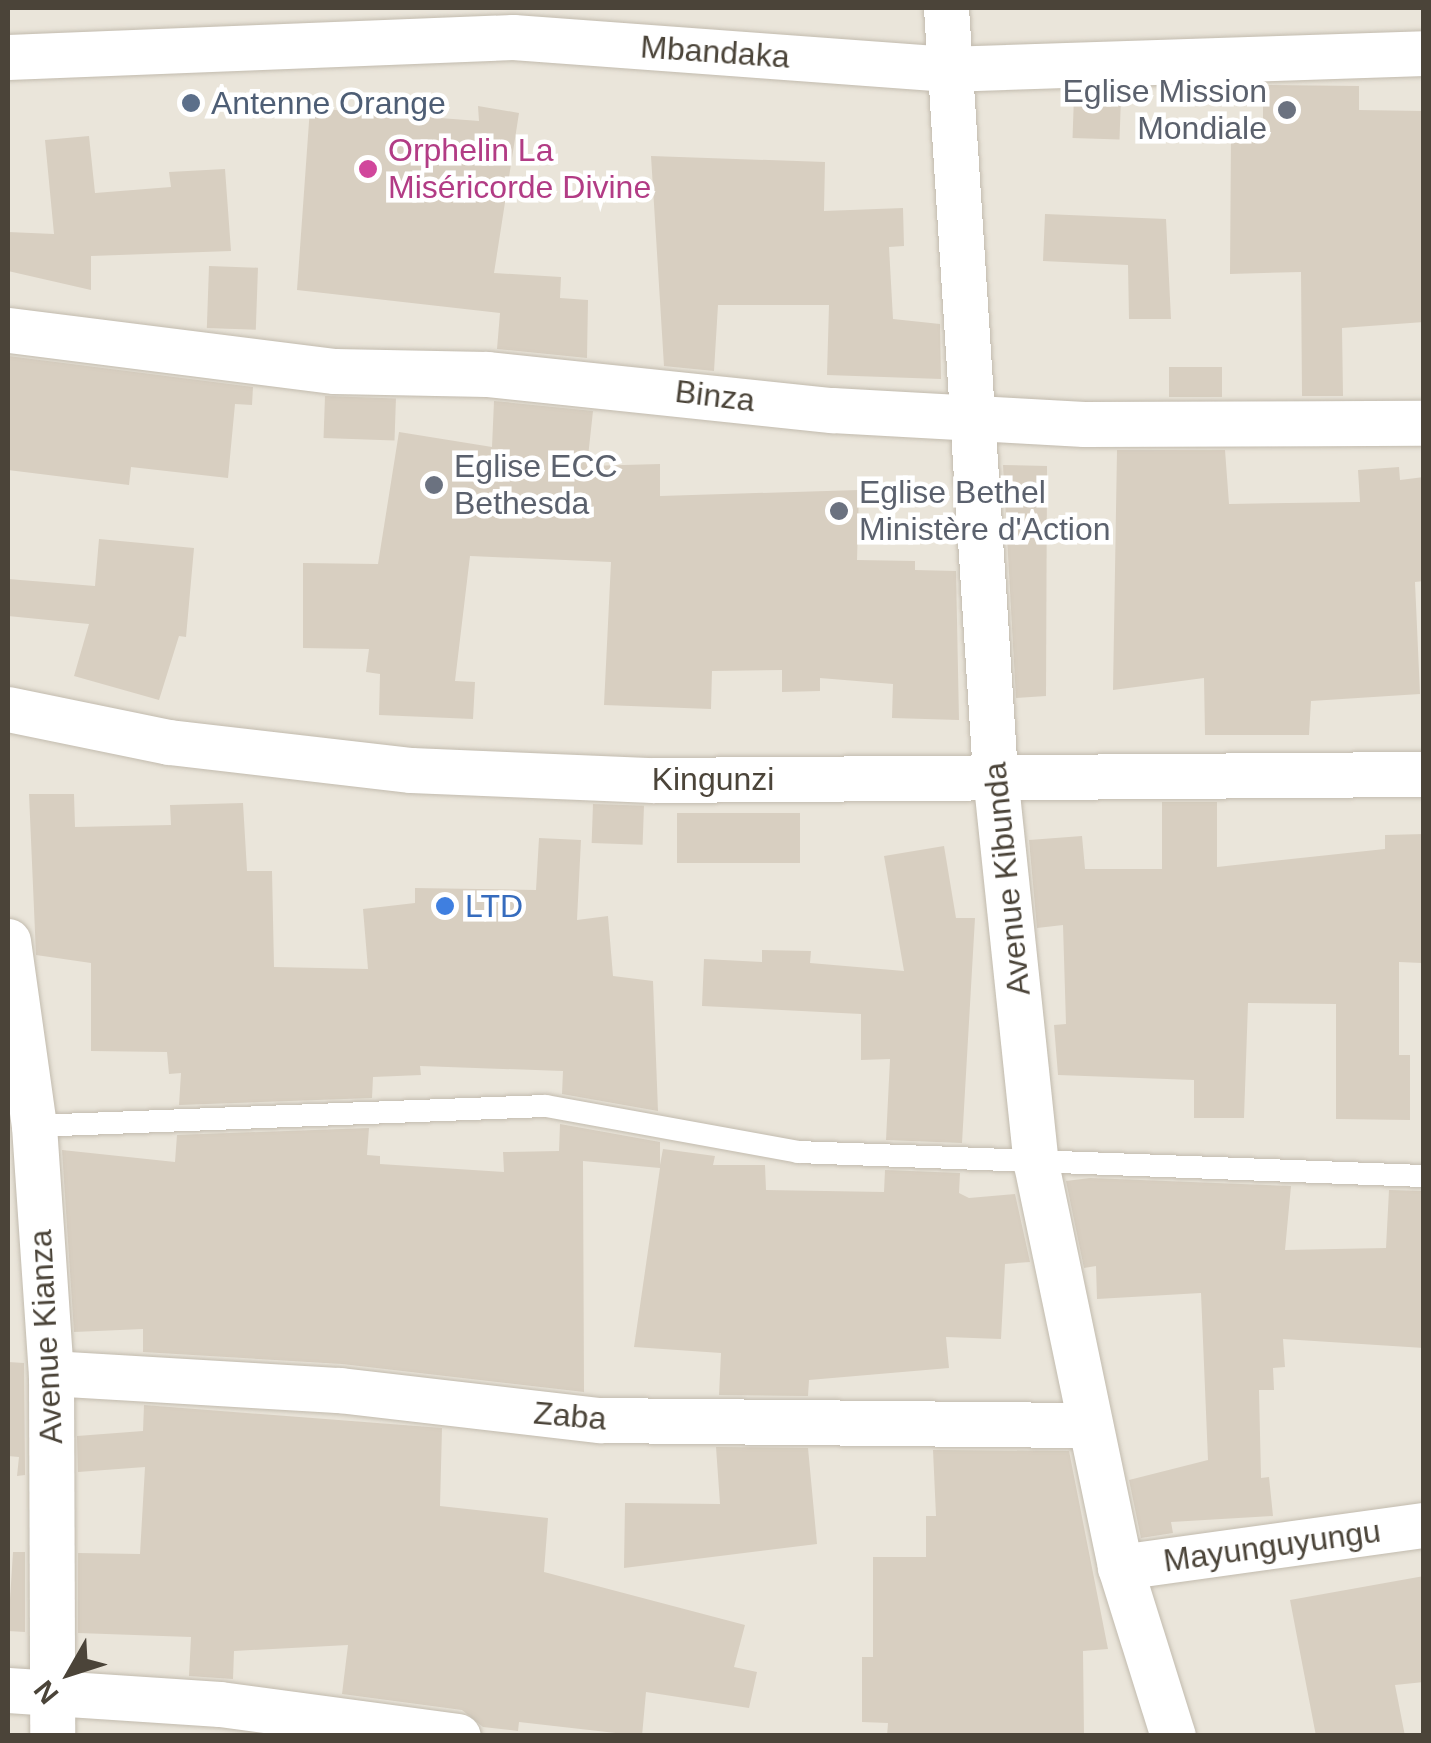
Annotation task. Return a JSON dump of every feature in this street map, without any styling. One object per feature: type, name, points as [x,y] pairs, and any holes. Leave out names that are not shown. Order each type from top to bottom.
[{"type":"street","name":"Avenue Kibunda","points":[[946,8],[945,69],[977,419],[995,775],[1036,1164],[1120,1568],[1174,1736]]},
{"type":"street","name":"Mbandaka","points":[[8,58],[513,37],[945,69],[1424,53]]},
{"type":"street","name":"Binza","points":[[9,330],[334,371],[487,374],[977,419],[1424,423]]},
{"type":"street","name":"Kingunzi","points":[[8,709],[169,742],[411,770],[652,780],[1424,774]]},
{"type":"street","name":"Avenue Kianza","points":[[8,941],[34,1126],[51,1372],[37,1706]]},
{"type":"street","name":"Zaba","points":[[51,1372],[339,1390],[600,1420],[1090,1425]]},
{"type":"street","name":"Mayunguyungu","points":[[1120,1568],[1424,1525]]},
{"type":"street","points":[[37,1706],[220,1704],[458,1736]]},
{"type":"lane","points":[[34,1126],[546,1106],[798,1152],[1424,1176]]},
{"type":"shaded area","points":[[8,8],[1423,8],[1423,1735],[8,1735]]},
{"type":"building","points":[[1263,85],[1359,86],[1359,110],[1424,111],[1424,322],[1342,328],[1343,396],[1302,396],[1301,272],[1230,274],[1231,136],[1263,136]]},
{"type":"building","points":[[1074,96],[1121,98],[1120,140],[1073,138]]},
{"type":"building","points":[[478,106],[519,113],[494,273],[561,277],[560,298],[588,300],[587,358],[497,349],[500,313],[297,290],[310,108],[479,121]]},
{"type":"building","points":[[89,136],[95,193],[171,187],[169,172],[225,169],[231,251],[91,256],[91,290],[8,271],[8,232],[54,234],[45,140]]},
{"type":"building","points":[[651,156],[825,162],[824,211],[903,208],[904,246],[889,247],[893,319],[940,324],[941,379],[827,375],[829,305],[718,305],[714,371],[664,366]]},
{"type":"building","points":[[1045,214],[1166,219],[1171,319],[1129,319],[1128,265],[1043,261]]},
{"type":"building","points":[[209,266],[258,268],[256,330],[207,328]]},
{"type":"building","points":[[8,356],[253,387],[252,405],[235,404],[228,478],[131,467],[129,485],[8,470]]},
{"type":"building","points":[[1169,367],[1222,367],[1222,397],[1169,397]]},
{"type":"building","points":[[325,396],[396,398],[394,440],[324,438]]},
{"type":"building","points":[[494,401],[593,411],[587,466],[660,464],[660,496],[859,490],[857,560],[915,561],[915,570],[956,571],[959,720],[892,718],[893,684],[820,678],[820,691],[782,692],[782,670],[712,671],[711,709],[604,705],[611,562],[470,556],[455,681],[475,682],[473,719],[379,715],[380,674],[366,672],[369,649],[303,648],[303,563],[378,564],[399,432],[492,447]]},
{"type":"building","points":[[1117,450],[1225,450],[1229,504],[1360,502],[1358,470],[1399,467],[1400,480],[1424,477],[1424,581],[1415,582],[1420,694],[1311,701],[1309,735],[1205,735],[1204,678],[1113,690]]},
{"type":"building","points":[[1003,465],[1047,466],[1046,696],[1016,698]]},
{"type":"building","points":[[99,539],[194,548],[186,637],[179,636],[159,700],[74,676],[89,624],[8,616],[8,579],[95,586]]},
{"type":"building","points":[[29,794],[74,794],[75,827],[171,825],[170,805],[243,803],[247,871],[272,871],[274,967],[368,969],[363,909],[415,903],[415,888],[536,890],[539,838],[581,840],[577,920],[608,916],[613,976],[653,981],[658,1111],[562,1094],[563,1071],[420,1066],[421,1075],[373,1077],[372,1098],[179,1105],[181,1073],[169,1074],[167,1052],[91,1051],[91,963],[36,955]]},
{"type":"building","points":[[1162,802],[1217,802],[1217,867],[1385,849],[1385,835],[1424,834],[1422,963],[1399,962],[1399,1055],[1410,1055],[1410,1120],[1336,1119],[1336,1004],[1248,1003],[1244,1118],[1194,1118],[1194,1080],[1058,1075],[1054,1025],[1066,1024],[1063,925],[1037,928],[1029,840],[1082,836],[1085,869],[1162,869]]},
{"type":"building","points":[[593,804],[644,806],[643,845],[592,843]]},
{"type":"building","points":[[677,813],[800,813],[800,863],[677,863]]},
{"type":"building","points":[[944,846],[956,918],[975,918],[962,1143],[886,1140],[890,1059],[861,1060],[861,1014],[702,1006],[704,959],[762,962],[762,950],[811,951],[810,963],[904,971],[884,856]]},
{"type":"building","points":[[560,1124],[660,1142],[660,1165],[663,1149],[715,1156],[713,1165],[765,1165],[766,1190],[884,1192],[885,1170],[960,1173],[959,1193],[969,1198],[1015,1194],[1030,1262],[1005,1264],[1001,1339],[946,1337],[949,1368],[809,1380],[808,1396],[719,1395],[721,1353],[634,1347],[660,1168],[583,1161],[584,1392],[342,1364],[143,1352],[143,1329],[74,1332],[62,1150],[175,1162],[177,1135],[369,1128],[367,1155],[380,1156],[380,1164],[504,1172],[503,1152],[559,1151]]},
{"type":"building","points":[[1090,1178],[1291,1186],[1285,1250],[1386,1248],[1389,1190],[1424,1191],[1424,1348],[1283,1339],[1285,1367],[1273,1368],[1274,1390],[1259,1390],[1261,1478],[1269,1477],[1273,1516],[1171,1522],[1173,1533],[1141,1538],[1129,1480],[1208,1460],[1201,1293],[1097,1299],[1096,1266],[1084,1268],[1066,1181]]},
{"type":"building","points":[[8,1362],[24,1363],[25,1475],[17,1476],[19,1457],[8,1456]]},
{"type":"building","points":[[144,1405],[442,1428],[440,1506],[548,1518],[544,1572],[745,1625],[734,1667],[757,1672],[749,1708],[646,1692],[642,1736],[519,1722],[518,1731],[483,1727],[462,1710],[342,1694],[348,1645],[234,1651],[233,1679],[189,1676],[191,1637],[78,1633],[78,1553],[140,1554],[145,1467],[78,1472],[77,1436],[143,1431]]},
{"type":"building","points":[[716,1447],[808,1448],[817,1544],[624,1568],[625,1503],[720,1504]]},
{"type":"building","points":[[933,1450],[1069,1451],[1108,1649],[1083,1651],[1084,1736],[887,1736],[888,1723],[862,1722],[862,1657],[873,1657],[873,1557],[926,1557],[926,1516],[936,1516]]},
{"type":"building","points":[[13,1552],[25,1552],[25,1632],[8,1631]]},
{"type":"building","points":[[1424,1576],[1424,1682],[1395,1685],[1405,1736],[1316,1736],[1290,1600]]},
{"type":"place","name":"Antenne Orange","points":[[191,103]]},
{"type":"place","name":"Eglise Mission Mondiale","points":[[1287,110]]},
{"type":"place","name":"Orphelin La Miséricorde Divine","points":[[368,169]]},
{"type":"place","name":"Eglise ECC Bethesda","points":[[434,485]]},
{"type":"place","name":"Eglise Bethel Ministère d'Action","points":[[839,511]]},
{"type":"place","name":"LTD","points":[[445,906]]}]
